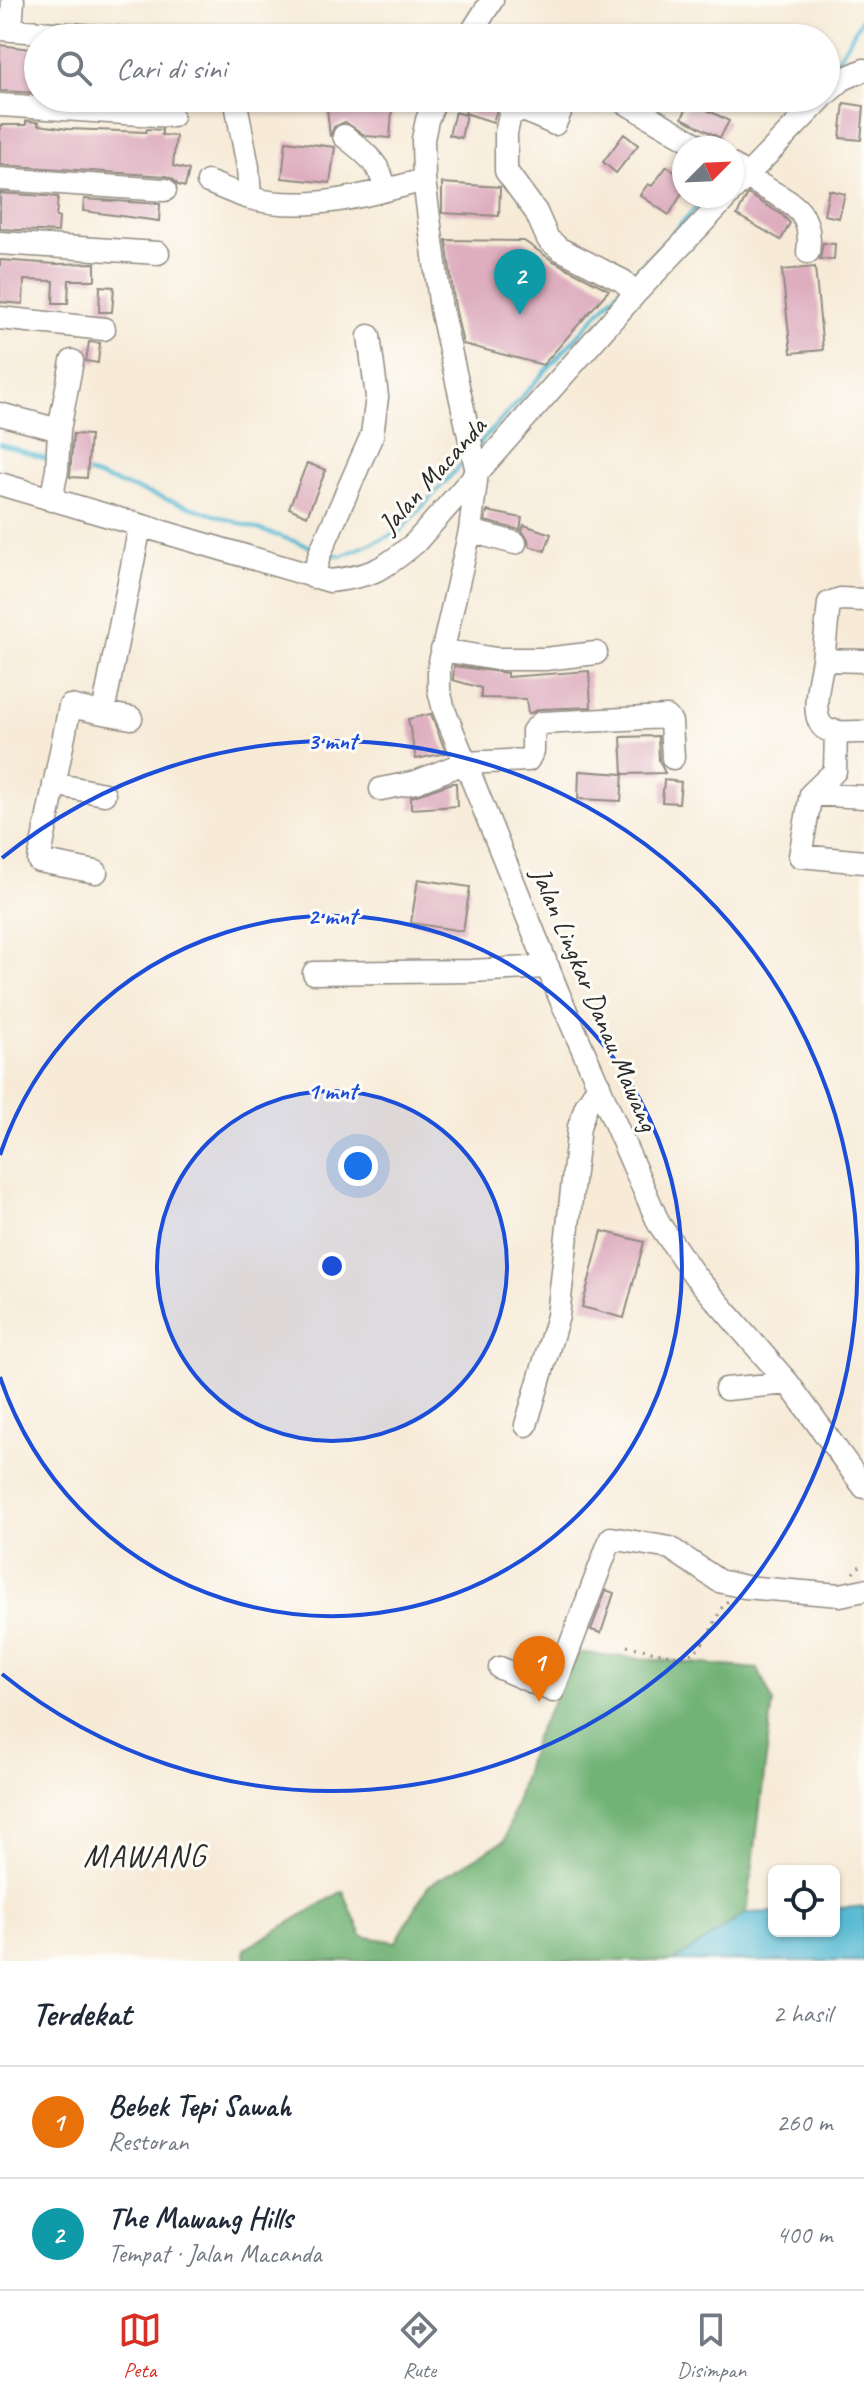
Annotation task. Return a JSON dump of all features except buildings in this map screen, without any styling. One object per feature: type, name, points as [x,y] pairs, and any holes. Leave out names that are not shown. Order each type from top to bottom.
[{"type":"street","points":[[6,30],[13,0]]},
{"type":"street","points":[[477,24],[492,0]]},
{"type":"street","points":[[840,82],[864,70]]},
{"type":"street","points":[[0,105],[24,107]]},
{"type":"street","points":[[109,112],[172,116]]},
{"type":"street","points":[[238,112],[248,167],[250,198]]},
{"type":"street","points":[[406,184],[430,112]]},
{"type":"street","points":[[516,112],[510,115],[506,133],[506,171],[536,212],[552,244],[630,289]]},
{"type":"street","points":[[543,112],[555,124],[560,112]]},
{"type":"street","points":[[629,112],[678,136]]},
{"type":"street","points":[[744,167],[806,112]]},
{"type":"street","points":[[344,136],[375,163],[384,179],[406,184]]},
{"type":"street","points":[[744,177],[797,207],[804,215],[810,234],[808,252]]},
{"type":"street","points":[[0,179],[165,190]]},
{"type":"street","points":[[208,182],[250,198],[295,204],[351,198],[406,184]]},
{"type":"street","name":"Jalan Lingkar Danau Mawang","points":[[406,184],[441,309],[476,466],[470,531],[442,650],[439,690],[464,763],[659,1224],[695,1276],[788,1383],[864,1487]]},
{"type":"street","name":"Jalan Macanda","points":[[0,484],[54,487],[140,526],[316,566],[330,581],[368,576],[392,563],[415,543],[476,466],[630,289],[715,208]]},
{"type":"street","points":[[0,243],[158,253]]},
{"type":"street","points":[[0,318],[104,329]]},
{"type":"street","points":[[316,566],[372,435],[377,397],[369,336]]},
{"type":"street","points":[[54,487],[59,430],[72,361]]},
{"type":"street","points":[[0,414],[59,430]]},
{"type":"street","points":[[103,713],[140,526]]},
{"type":"street","points":[[470,531],[515,543]]},
{"type":"street","points":[[864,600],[840,599],[829,603],[816,714],[822,726],[836,731],[864,732]]},
{"type":"street","points":[[442,650],[496,659],[545,659],[596,653]]},
{"type":"street","points":[[823,660],[864,661]]},
{"type":"street","points":[[96,872],[39,861],[70,706],[131,718]]},
{"type":"street","points":[[381,789],[416,782],[464,763],[528,760],[533,751],[533,731],[541,723],[661,715],[671,722],[673,758]]},
{"type":"street","points":[[836,731],[835,771],[811,794],[800,856],[864,862]]},
{"type":"street","points":[[54,784],[104,794]]},
{"type":"street","points":[[811,794],[864,797]]},
{"type":"street","points":[[314,973],[548,967]]},
{"type":"street","points":[[526,1425],[558,1316],[579,1127],[586,1106],[599,1085]]},
{"type":"street","points":[[726,1389],[788,1383]]},
{"type":"street","points":[[500,1668],[553,1691],[611,1538],[670,1548],[719,1581],[745,1587],[854,1586]]},
{"type":"path","points":[[854,1586],[864,1562]]},
{"type":"path","points":[[627,1646],[684,1657],[694,1654],[708,1638],[723,1605],[733,1598]]},
{"type":"green space","points":[[579,1653],[758,1669],[773,1702],[747,1913],[674,1961],[246,1961],[245,1949],[343,1891],[362,1936],[396,1942],[428,1886],[505,1840],[535,1737]]},
{"type":"water","points":[[864,1907],[864,1961],[674,1961],[747,1913],[768,1912],[768,1937],[840,1937],[840,1908]]},
{"type":"waterway","points":[[840,56],[864,15]]},
{"type":"waterway","points":[[744,159],[789,112]]},
{"type":"waterway","points":[[629,279],[696,208]]},
{"type":"waterway","points":[[479,444],[621,288]]},
{"type":"waterway","points":[[0,444],[49,460]]},
{"type":"waterway","points":[[327,552],[341,556],[399,532],[465,460]]},
{"type":"waterway","points":[[84,472],[315,548]]},
{"type":"place","name":"The Mawang Hills","points":[[520,315]]},
{"type":"place","name":"Bebek Tepi Sawah","points":[[539,1702]]},
{"type":"district","name":"MAWANG","points":[[145,1855]]}]
